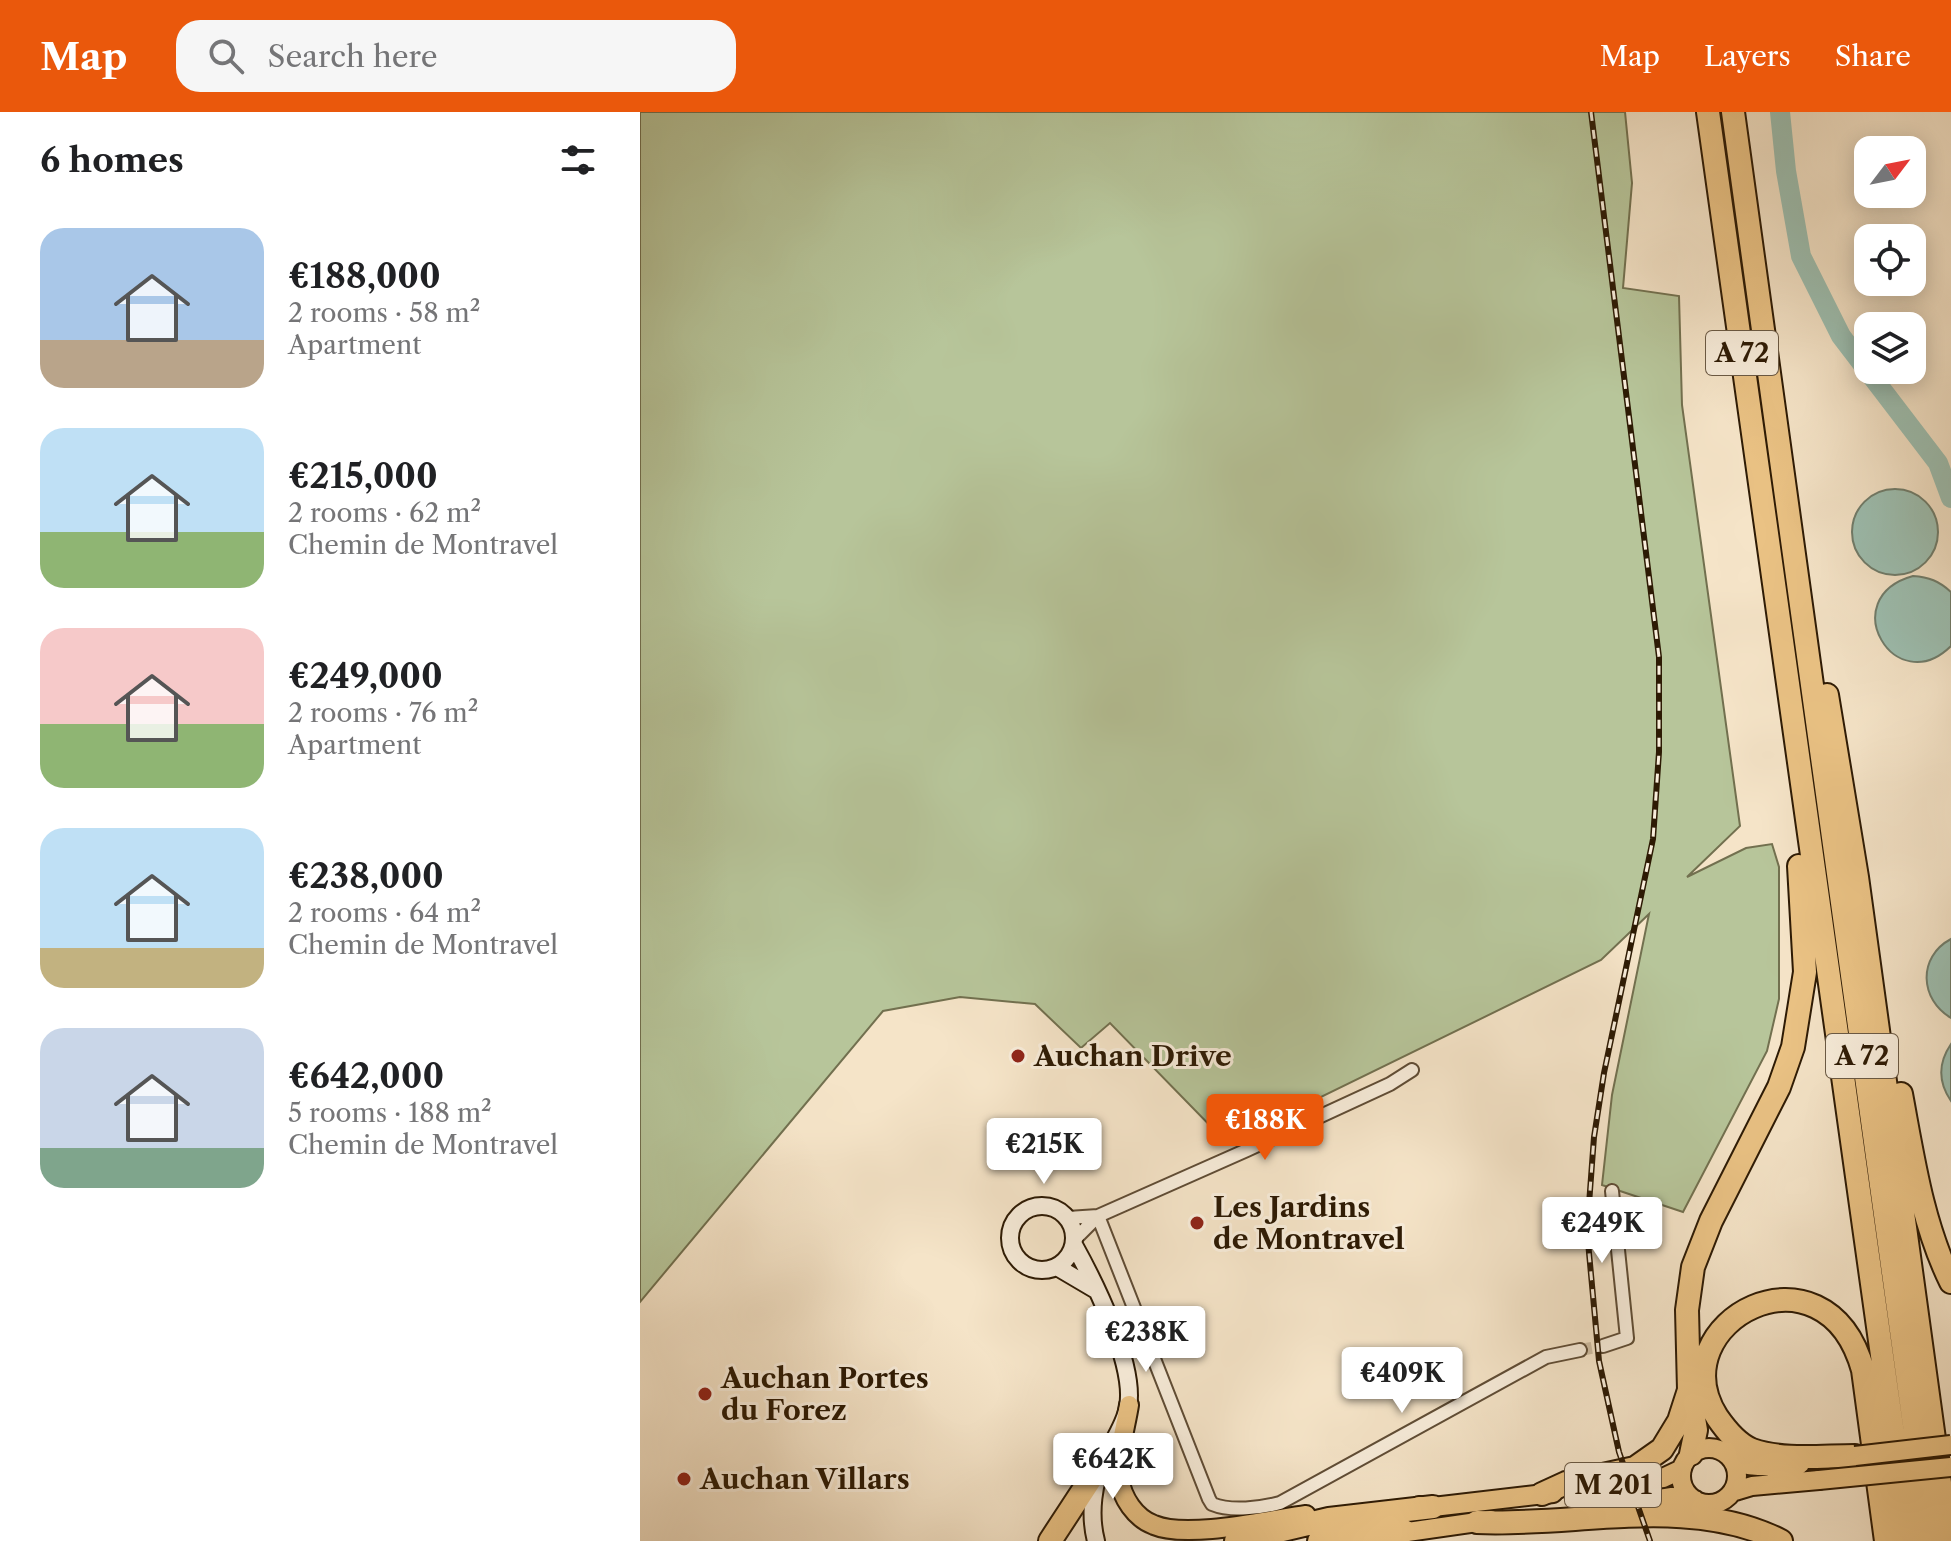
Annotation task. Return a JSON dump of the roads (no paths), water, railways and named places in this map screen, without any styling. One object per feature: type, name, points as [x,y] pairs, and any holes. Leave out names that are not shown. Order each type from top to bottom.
[{"type":"highway","name":"A 72","points":[[1708,112],[1908,1541]]},
{"type":"highway","name":"A 72","points":[[1733,112],[1930,1541]]},
{"type":"highway","points":[[1795,571],[1812,603],[1857,877],[1948,1541]]},
{"type":"highway","points":[[1686,1461],[1696,1430],[1689,1390],[1687,1310],[1693,1267],[1711,1221],[1779,1087],[1793,1047],[1805,972],[1796,831],[1805,807]]},
{"type":"highway","points":[[1857,877],[1867,911],[1924,1211],[1938,1255],[1951,1282]]},
{"type":"highway","points":[[1855,1456],[1775,1456],[1748,1448],[1726,1431],[1710,1405],[1704,1380],[1707,1356],[1717,1336],[1732,1319],[1752,1306],[1779,1299],[1806,1302],[1827,1313],[1845,1330],[1857,1349],[1863,1370],[1886,1541]]},
{"type":"highway","points":[[1542,1494],[1566,1483],[1635,1468],[1662,1449],[1679,1421],[1689,1390]]},
{"type":"highway","points":[[1050,1541],[1103,1460]]},
{"type":"highway","name":"M 201","points":[[1236,1541],[1329,1519],[1433,1507]]},
{"type":"highway","points":[[1477,1522],[1517,1524],[1705,1517],[1756,1528],[1781,1541]]},
{"type":"highway","name":"M 201","points":[[1319,1541],[1404,1531]]},
{"type":"main road","points":[[1129,1405],[1118,1462],[1119,1479],[1131,1508],[1156,1526],[1182,1530],[1208,1528],[1399,1503],[1433,1507]]},
{"type":"main road","points":[[1951,1445],[1778,1467],[1734,1462],[1724,1452],[1707,1448],[1686,1461],[1682,1485],[1695,1500],[1714,1504],[1732,1492],[1752,1486],[1951,1467]]},
{"type":"main road","name":"M 201","points":[[1433,1507],[1663,1478],[1686,1461]]},
{"type":"main road","points":[[1732,1492],[1737,1478],[1734,1462]]},
{"type":"main road","name":"M 201","points":[[1404,1531],[1641,1504],[1672,1497],[1695,1500]]},
{"type":"main road","points":[[1364,1541],[1404,1531]]},
{"type":"street","points":[[1068,1218],[1098,1216],[1390,1084],[1412,1070]]},
{"type":"street","points":[[1603,1346],[1627,1338],[1612,1191]]},
{"type":"street","points":[[1096,1541],[1092,1502],[1103,1460],[1129,1405],[1121,1355],[1108,1311],[1075,1242],[1068,1218],[1054,1208],[1036,1206],[1019,1215],[1010,1231],[1012,1250],[1024,1265],[1041,1271],[1057,1267],[1070,1256],[1075,1242],[1098,1216]]},
{"type":"street","points":[[1098,1216],[1209,1499],[1221,1508],[1280,1503],[1546,1357],[1580,1350]]},
{"type":"street","points":[[1057,1267],[1096,1290]]},
{"type":"waterway","points":[[1780,112],[1786,171],[1801,256],[1841,336],[1938,463],[1951,498]]},
{"type":"tunnel","points":[[1580,1350],[1603,1346]]},
{"type":"railway","points":[[1591,112],[1659,657],[1659,752],[1653,839],[1604,1073],[1594,1137],[1587,1231],[1599,1361],[1619,1452],[1650,1541]]},
{"type":"place","name":"Auchan Drive","points":[[1018,1056]]},
{"type":"place","name":"Les Jardins de Montravel","points":[[1197,1223]]},
{"type":"place","name":"Auchan Portes du Forez","points":[[705,1394]]},
{"type":"place","name":"Auchan Villars","points":[[684,1479]]}]
